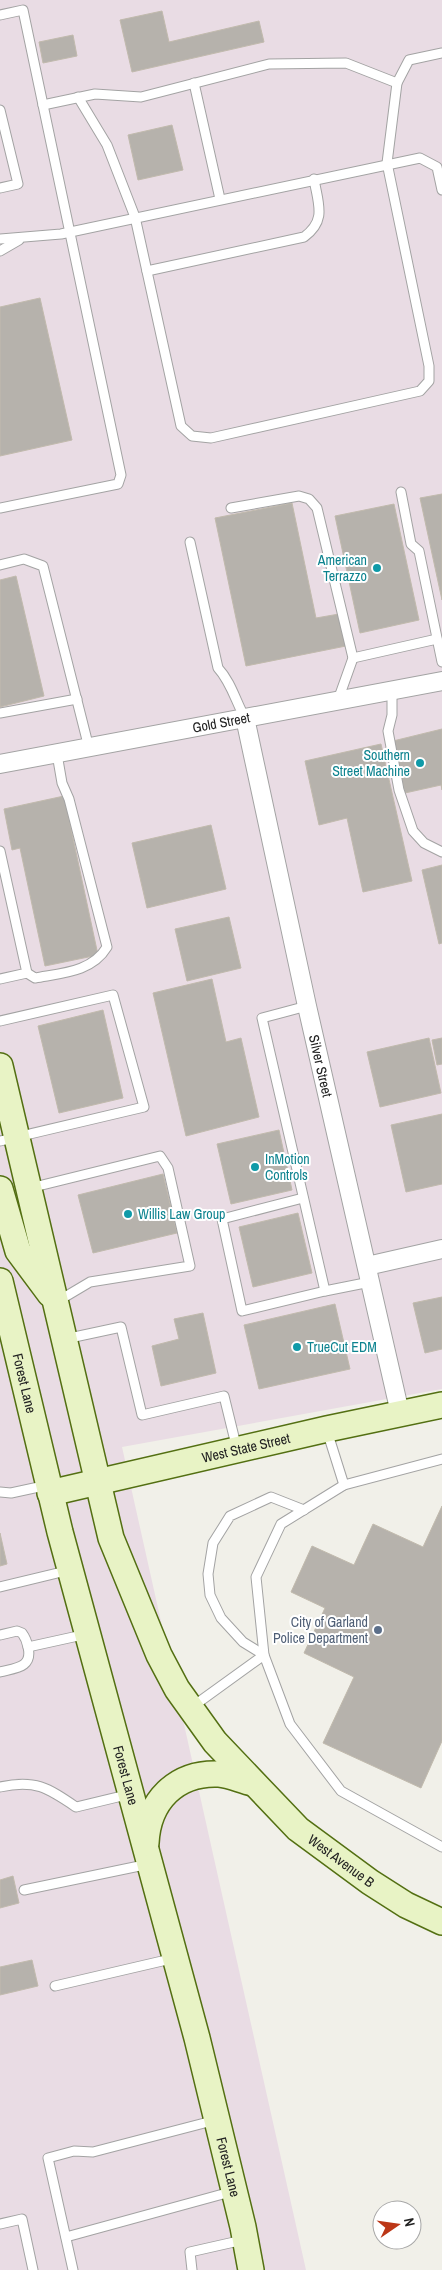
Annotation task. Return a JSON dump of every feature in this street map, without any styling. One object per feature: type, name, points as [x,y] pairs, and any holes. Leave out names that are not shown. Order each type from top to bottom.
[{"type":"main road","points":[[0,1066],[8,1138],[30,1188],[111,1538],[124,1576],[159,1655],[177,1689],[215,1742],[254,1783]]},
{"type":"main road","points":[[0,1189],[18,1251],[56,1302]]},
{"type":"main road","name":"Forest Lane","points":[[0,1284],[70,1570],[197,2038],[246,2240],[251,2270]]},
{"type":"main road","name":"West State Street","points":[[49,1488],[99,1482],[327,1428],[442,1405]]},
{"type":"main road","points":[[147,1857],[146,1828],[156,1804],[167,1790],[188,1778],[220,1774],[254,1783]]},
{"type":"main road","name":"West Avenue B","points":[[254,1783],[298,1829],[329,1853],[406,1905],[442,1922]]},
{"type":"street","name":"Gold Street","points":[[0,764],[442,681]]},
{"type":"street","name":"Silver Street","points":[[245,718],[307,1006],[400,1413]]},
{"type":"street","points":[[369,1274],[442,1249]]},
{"type":"lane","points":[[0,15],[23,10],[121,475],[118,484],[0,508]]},
{"type":"lane","points":[[78,97],[106,145],[135,217],[180,426],[192,436],[211,438],[420,391],[429,381],[430,366],[387,163],[397,83],[409,60],[442,53]]},
{"type":"lane","points":[[42,105],[95,94],[141,97],[269,64],[346,63],[397,83]]},
{"type":"lane","points":[[194,83],[220,199]]},
{"type":"lane","points":[[0,110],[2,109],[18,184],[0,188]]},
{"type":"lane","points":[[0,239],[20,239],[70,232],[387,163],[420,158],[437,167],[442,190]]},
{"type":"lane","points":[[147,272],[304,237],[316,228],[320,215],[314,179]]},
{"type":"lane","points":[[0,251],[20,239]]},
{"type":"lane","points":[[401,492],[412,544],[419,551],[442,662]]},
{"type":"lane","points":[[231,508],[298,496],[309,499],[317,508],[353,658],[338,700]]},
{"type":"lane","points":[[190,542],[218,668],[227,678],[233,697],[245,718]]},
{"type":"lane","points":[[0,565],[24,559],[44,566],[89,748]]},
{"type":"lane","points":[[353,658],[437,639]]},
{"type":"lane","points":[[392,690],[392,715],[388,731],[399,790],[413,831],[424,843],[442,852]]},
{"type":"lane","points":[[0,713],[77,699]]},
{"type":"lane","points":[[0,979],[27,973],[35,978],[81,969],[100,959],[107,947],[69,799],[62,783],[57,754]]},
{"type":"lane","points":[[0,851],[27,973]]},
{"type":"lane","points":[[0,1021],[113,995],[144,1107],[8,1138]]},
{"type":"lane","points":[[307,1006],[262,1018],[325,1291]]},
{"type":"lane","points":[[30,1188],[160,1156],[168,1168],[190,1266],[90,1282],[56,1302]]},
{"type":"lane","points":[[303,1198],[222,1219],[242,1310],[325,1291],[369,1274]]},
{"type":"lane","points":[[65,1338],[121,1327],[142,1414],[224,1396],[237,1449]]},
{"type":"lane","points":[[327,1428],[344,1485]]},
{"type":"lane","points":[[442,1459],[344,1485],[281,1524],[256,1577],[264,1655],[290,1724],[341,1791],[442,1847]]},
{"type":"lane","points":[[0,1493],[49,1488]]},
{"type":"lane","points":[[264,1655],[243,1642],[221,1618],[210,1595],[208,1574],[213,1543],[230,1516],[271,1496],[304,1510]]},
{"type":"lane","points":[[0,1587],[70,1570]]},
{"type":"lane","points":[[0,1635],[22,1633],[28,1646],[28,1662],[23,1666],[0,1672]]},
{"type":"lane","points":[[28,1646],[87,1634]]},
{"type":"lane","points":[[191,1708],[264,1655]]},
{"type":"lane","points":[[0,1787],[13,1784],[38,1784],[76,1807],[130,1794]]},
{"type":"lane","points":[[24,1890],[147,1857]]},
{"type":"lane","points":[[55,1986],[175,1958]]},
{"type":"lane","points":[[73,2270],[48,2158],[74,2151],[93,2152],[216,2120]]},
{"type":"lane","points":[[66,2236],[234,2191]]},
{"type":"lane","points":[[0,2224],[22,2219],[33,2270]]},
{"type":"lane","points":[[192,2270],[190,2252],[246,2240]]},
{"type":"shaded area","points":[[0,0],[442,0],[442,1389],[122,1447],[306,2270],[0,2270]]},
{"type":"building","points":[[162,11],[169,42],[259,21],[264,42],[132,72],[120,20]]},
{"type":"building","points":[[73,35],[77,56],[43,63],[39,42]]},
{"type":"building","points":[[172,125],[183,170],[138,180],[128,135]]},
{"type":"building","points":[[40,298],[72,440],[0,456],[0,307]]},
{"type":"building","points":[[442,494],[442,600],[420,498]]},
{"type":"building","points":[[292,503],[316,618],[339,614],[346,646],[246,666],[215,518]]},
{"type":"building","name":"American Terrazzo","points":[[394,504],[419,620],[360,633],[335,516]]},
{"type":"building","points":[[16,576],[44,696],[0,707],[0,580]]},
{"type":"building","name":"Southern Street Machine","points":[[442,729],[442,790],[441,785],[405,793],[393,741]]},
{"type":"building","points":[[381,744],[412,881],[363,892],[347,818],[319,825],[305,761]]},
{"type":"building","points":[[64,796],[98,955],[45,966],[20,848],[12,850],[4,809]]},
{"type":"building","points":[[211,825],[226,889],[147,908],[132,843]]},
{"type":"building","points":[[442,865],[442,943],[439,944],[422,870]]},
{"type":"building","points":[[229,917],[241,968],[187,981],[175,929]]},
{"type":"building","points":[[212,979],[226,1042],[241,1038],[259,1117],[186,1136],[153,993]]},
{"type":"building","points":[[103,1010],[123,1098],[59,1113],[38,1026]]},
{"type":"building","points":[[429,1038],[441,1093],[380,1107],[367,1052]]},
{"type":"building","points":[[442,1038],[442,1064],[437,1065],[432,1040]]},
{"type":"building","points":[[442,1114],[442,1184],[406,1192],[391,1125]]},
{"type":"building","name":"InMotion Controls","points":[[279,1130],[292,1190],[231,1204],[217,1144]]},
{"type":"building","name":"Willis Law Group","points":[[163,1174],[177,1233],[93,1253],[78,1195]]},
{"type":"building","points":[[298,1213],[312,1273],[253,1287],[239,1227]]},
{"type":"building","points":[[442,1297],[442,1349],[425,1353],[413,1303]]},
{"type":"building","name":"TrueCut EDM","points":[[335,1304],[350,1369],[259,1389],[244,1325]]},
{"type":"building","points":[[203,1313],[216,1373],[161,1386],[152,1346],[179,1339],[174,1319]]},
{"type":"building","name":"City of Garland Police Department","points":[[442,1506],[442,1741],[421,1788],[323,1743],[354,1677],[304,1653],[325,1608],[291,1592],[312,1546],[354,1565],[373,1524],[423,1547]]},
{"type":"building","points":[[0,1533],[7,1564],[0,1566]]},
{"type":"building","points":[[13,1876],[19,1903],[0,1908],[0,1880]]},
{"type":"building","points":[[32,1960],[38,1986],[0,1995],[0,1967]]},
{"type":"place","name":"American Terrazzo","points":[[377,568]]},
{"type":"place","name":"Southern Street Machine","points":[[420,763]]},
{"type":"place","name":"InMotion Controls","points":[[255,1167]]},
{"type":"place","name":"Willis Law Group","points":[[128,1214]]},
{"type":"place","name":"TrueCut EDM","points":[[297,1347]]},
{"type":"place","name":"City of Garland Police Department","points":[[378,1630]]}]
